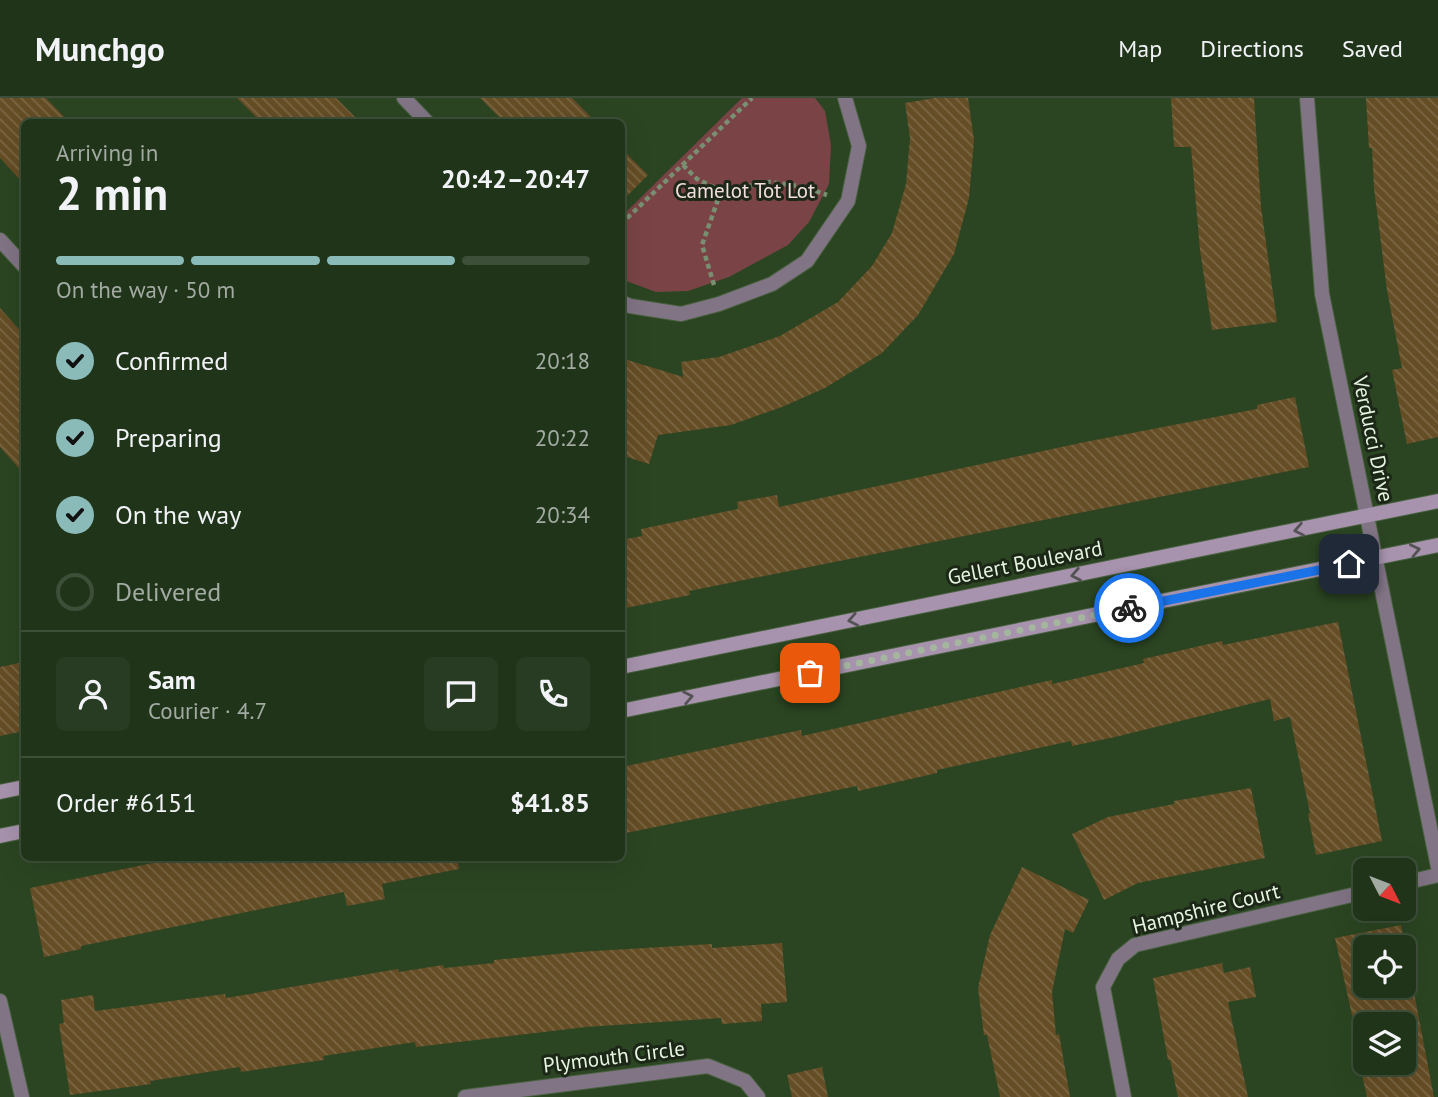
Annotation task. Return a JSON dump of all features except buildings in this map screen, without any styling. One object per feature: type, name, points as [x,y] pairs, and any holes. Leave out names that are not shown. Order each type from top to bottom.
[{"type":"main road","name":"Gellert Boulevard","points":[[625,666],[1438,501]]},
{"type":"main road","points":[[625,710],[1438,545]]},
{"type":"main road","points":[[0,792],[21,788]]},
{"type":"main road","points":[[0,836],[21,832]]},
{"type":"street","points":[[404,98],[424,119]]},
{"type":"street","points":[[625,304],[681,314],[719,304],[772,284],[807,261],[848,201],[859,146],[845,98]]},
{"type":"street","name":"Verducci Drive","points":[[1307,98],[1322,293],[1438,867]]},
{"type":"street","points":[[0,240],[21,262]]},
{"type":"street","points":[[1416,880],[1438,875]]},
{"type":"street","name":"Hampshire Court","points":[[1124,1097],[1103,986],[1118,959],[1135,945],[1353,895]]},
{"type":"street","points":[[0,1001],[22,1097]]},
{"type":"street","name":"Plymouth Circle","points":[[465,1097],[708,1066],[745,1081],[758,1097]]},
{"type":"path","points":[[625,220],[752,98]]},
{"type":"path","points":[[682,166],[697,179],[721,191],[770,182],[804,187],[848,201]]},
{"type":"path","points":[[719,304],[702,245],[721,191]]},
{"type":"green space","name":"Camelot Tot Lot","points":[[742,98],[815,98],[825,111],[831,145],[829,184],[809,222],[788,245],[729,277],[688,291],[656,292],[625,280],[625,213]]},
{"type":"way so far","points":[[810,673],[1129,608]]},
{"type":"route","points":[[1129,608],[1349,564]]}]
